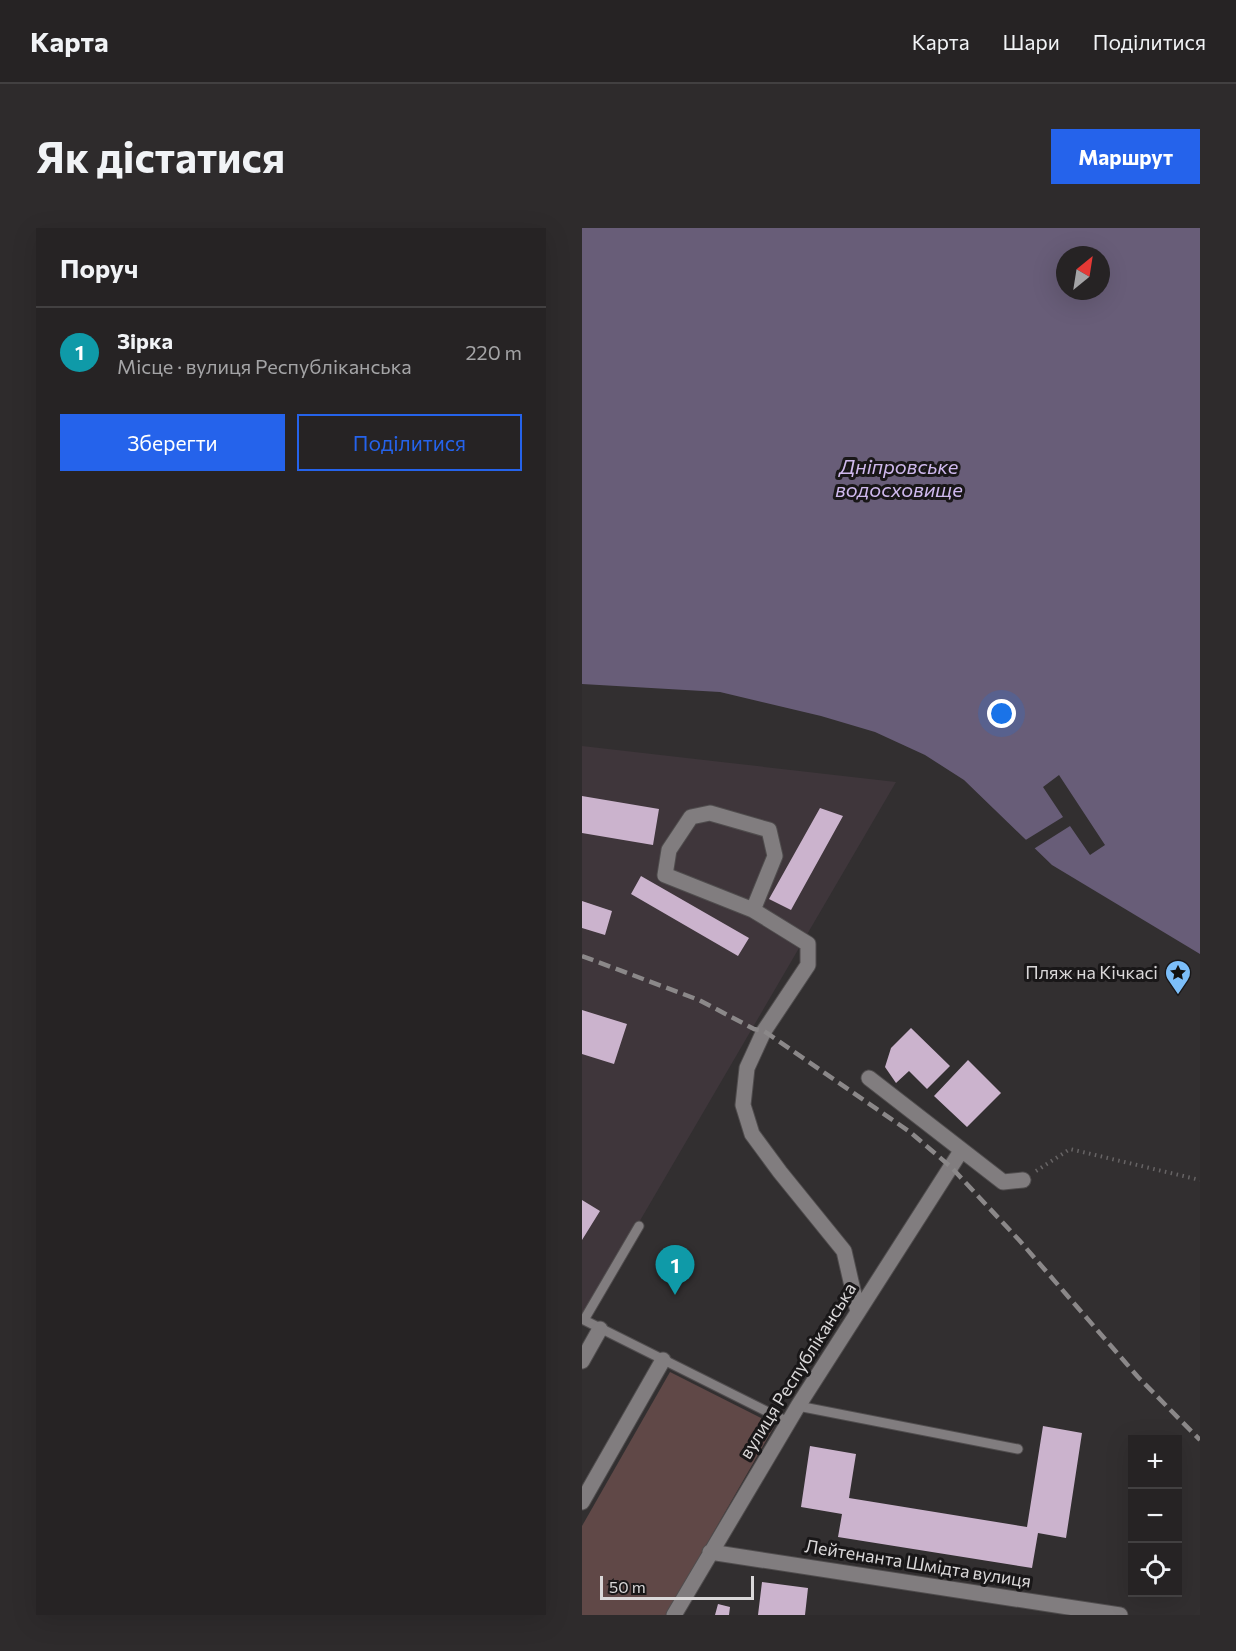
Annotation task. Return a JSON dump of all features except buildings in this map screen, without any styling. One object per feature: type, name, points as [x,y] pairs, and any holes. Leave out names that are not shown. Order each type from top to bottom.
[{"type":"street","points":[[753,910],[775,856],[770,830],[710,813],[691,817],[669,849],[665,875],[753,910],[808,944],[808,965],[764,1031],[747,1068],[743,1105],[752,1134],[844,1251],[858,1312]]},
{"type":"street","points":[[869,1078],[1003,1182],[1023,1180]]},
{"type":"street","name":"вулиця Республіканська","points":[[674,1615],[788,1422],[961,1151]]},
{"type":"street","points":[[582,1361],[600,1329]]},
{"type":"street","points":[[582,1502],[663,1360]]},
{"type":"street","name":"Лейтенанта Шмідта вулиця","points":[[710,1552],[1120,1615]]},
{"type":"lane","points":[[639,1226],[583,1320],[788,1422]]},
{"type":"lane","points":[[798,1406],[1018,1449]]},
{"type":"path","points":[[1023,1180],[1070,1149],[1200,1180]]},
{"type":"shaded area","points":[[582,746],[896,782],[582,1320]]},
{"type":"shaded area","points":[[670,1372],[775,1425],[666,1615],[582,1615],[582,1526]]},
{"type":"water","name":"Дніпровське водосховище","points":[[582,228],[1200,228],[1200,954],[1052,865],[964,780],[925,755],[875,732],[821,716],[720,692],[582,684]]},
{"type":"pier","points":[[1059,775],[1105,845],[1090,855],[1070,826],[1032,850],[1024,841],[1063,817],[1043,787]]},
{"type":"railway","points":[[582,956],[699,1000],[754,1029],[764,1031],[910,1132],[951,1167],[1019,1240],[1138,1377],[1200,1440]]},
{"type":"place","name":"Пляж на Кічкасі","points":[[1178,996]]},
{"type":"place","name":"Зірка","points":[[675,1295]]}]
